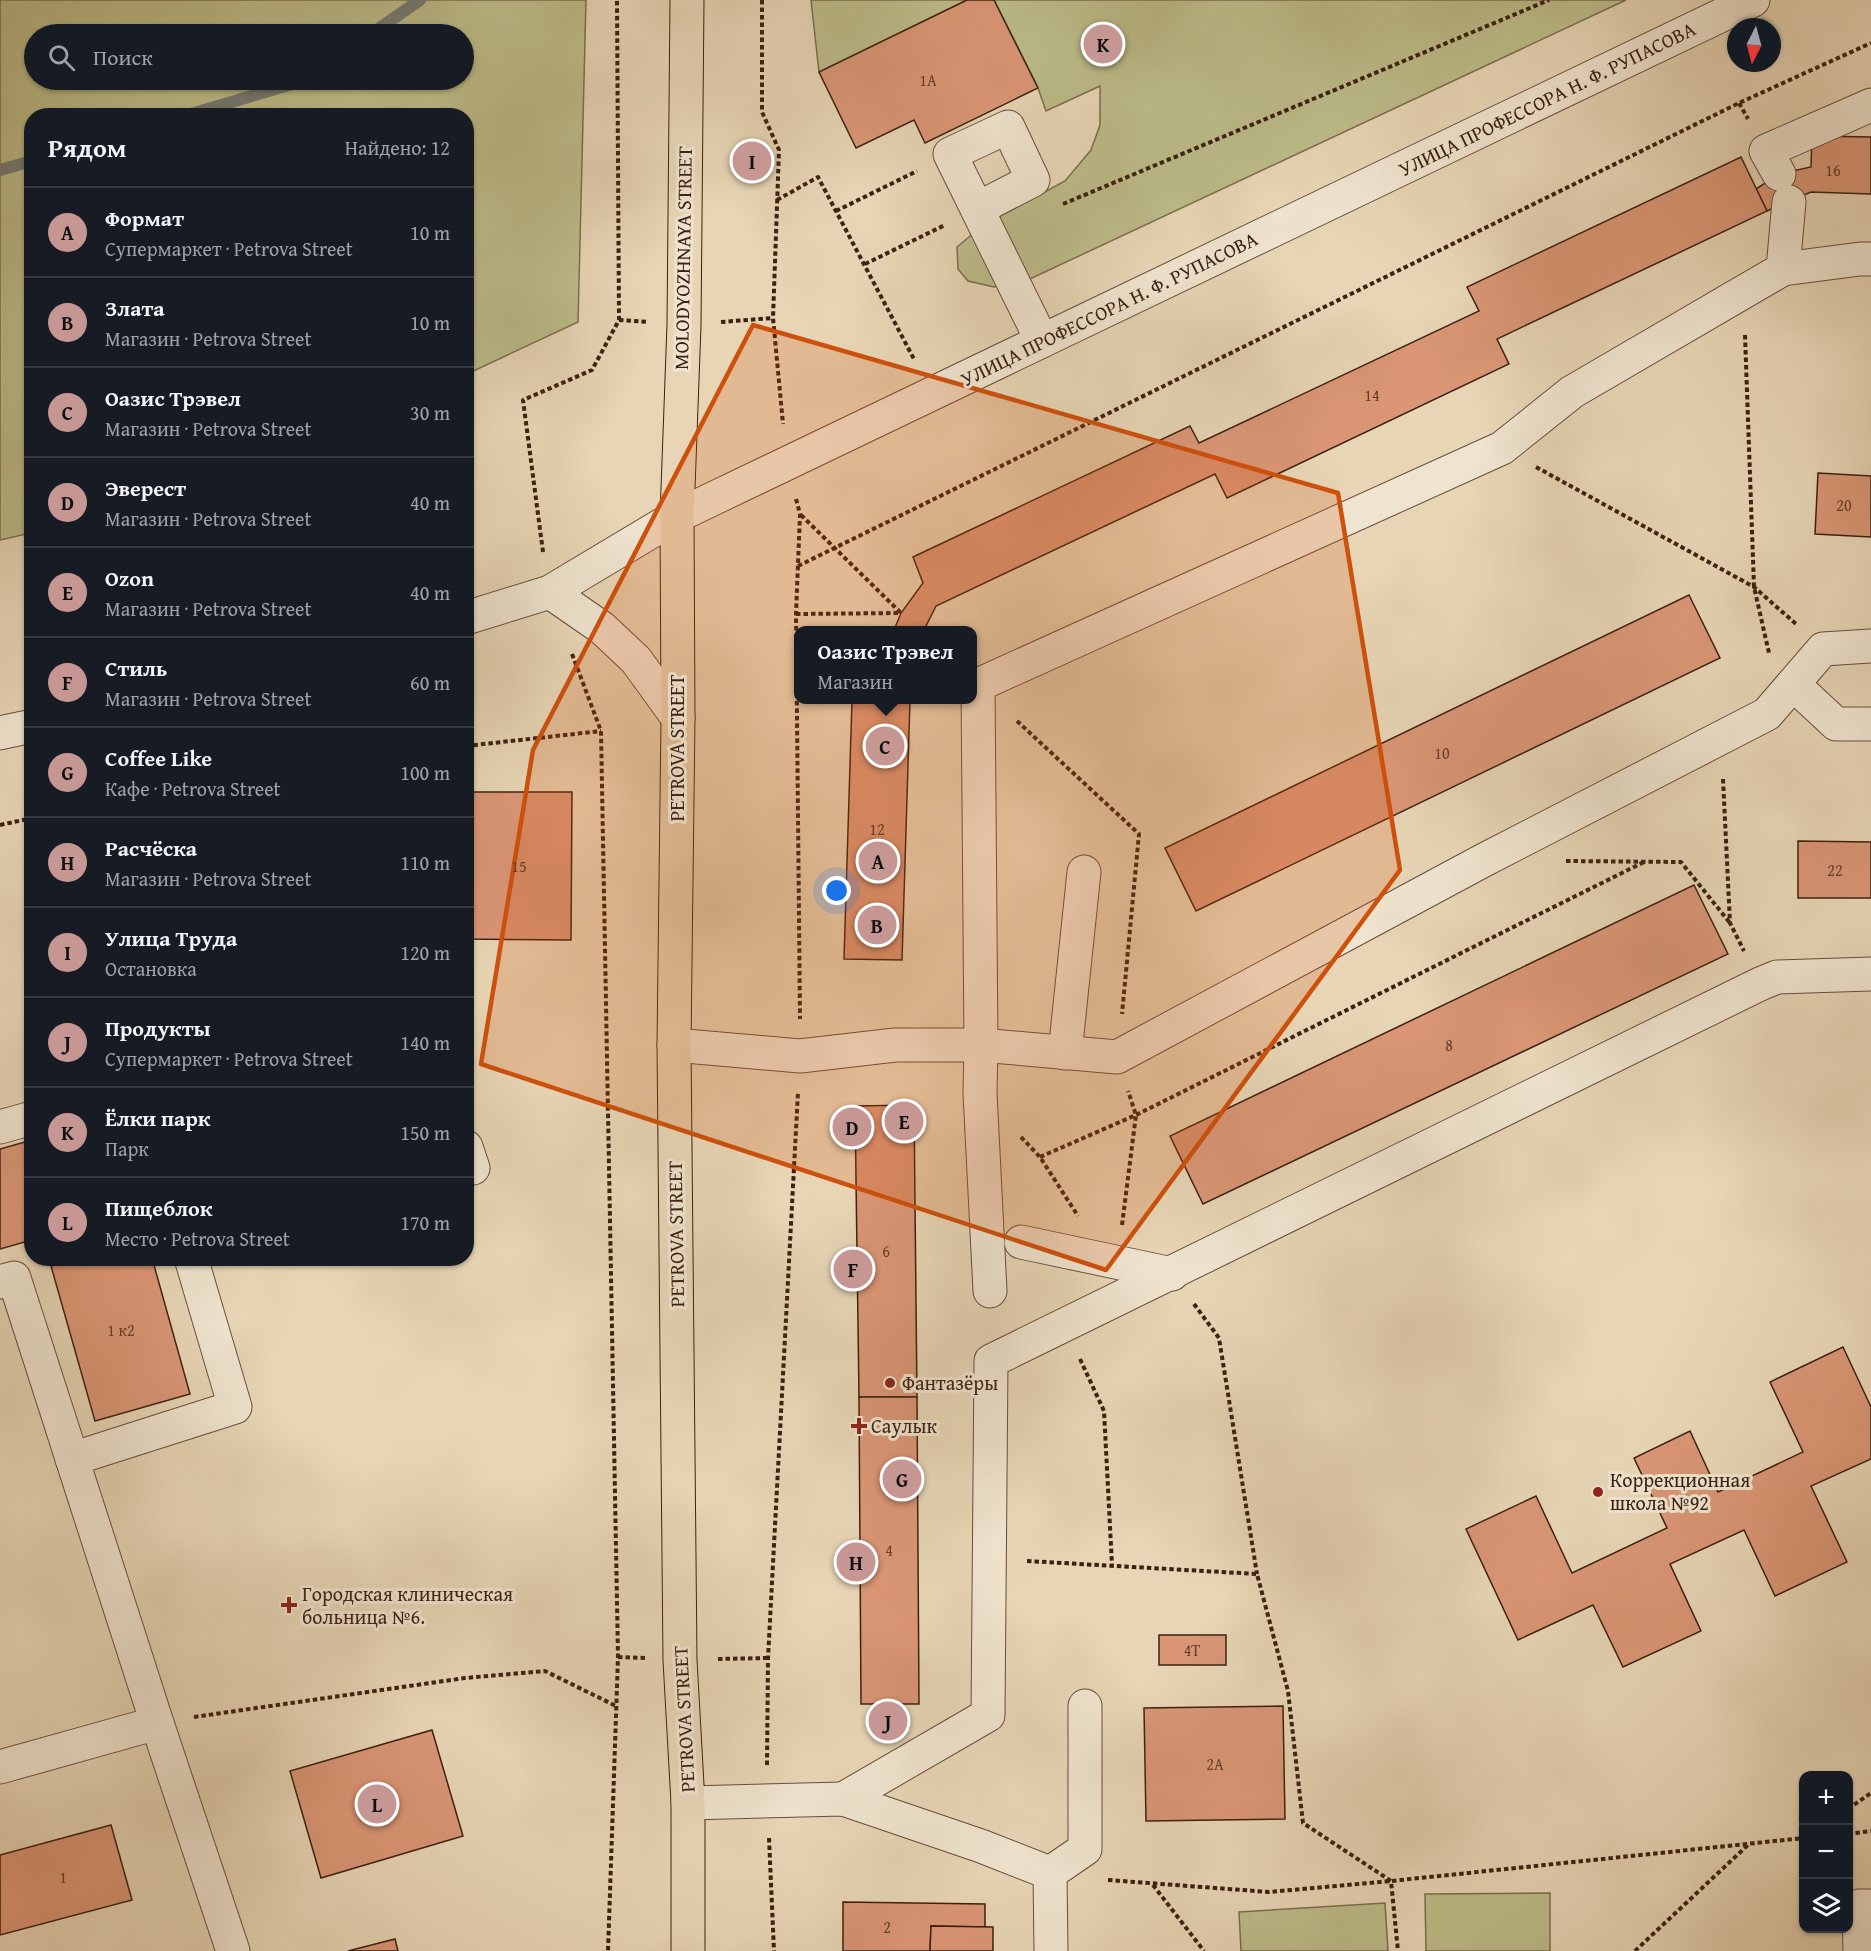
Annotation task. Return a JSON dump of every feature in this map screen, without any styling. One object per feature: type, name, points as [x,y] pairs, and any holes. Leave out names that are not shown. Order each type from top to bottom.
[{"type":"main road","name":"MOLODYOZHNAYA STREET","points":[[677,516],[684,325],[687,0]]},
{"type":"main road","name":"PETROVA STREET","points":[[677,516],[678,718],[674,1045],[680,1660],[688,1803],[688,1951]]},
{"type":"street","name":"УЛИЦА ПРОФЕССОРА Н. Ф. РУПАСОВА","points":[[474,616],[550,592],[677,516],[1754,0]]},
{"type":"street","points":[[1783,269],[1784,188],[1766,151],[1871,105]]},
{"type":"street","points":[[977,209],[1033,180],[1008,127],[950,154],[977,209],[1042,341]]},
{"type":"street","points":[[990,1291],[980,1093],[978,685],[1502,448],[1572,392],[1744,294],[1783,269],[1871,259]]},
{"type":"street","points":[[550,592],[603,628],[636,660],[678,718]]},
{"type":"street","points":[[674,1045],[800,1056],[895,1045],[981,1045],[1117,1057],[1484,860],[1767,714],[1823,649],[1871,646]]},
{"type":"street","points":[[1786,692],[1836,724],[1871,724]]},
{"type":"street","points":[[0,733],[24,728]]},
{"type":"street","points":[[1065,1053],[1084,872]]},
{"type":"street","points":[[843,1799],[988,1715],[991,1361],[1760,984],[1777,977],[1871,974]]},
{"type":"street","points":[[0,1127],[24,1120]]},
{"type":"street","points":[[1021,1242],[1172,1274]]},
{"type":"street","points":[[72,1460],[235,1407],[193,1266]]},
{"type":"street","points":[[0,1282],[14,1278],[233,1951]]},
{"type":"street","points":[[1050,1873],[1085,1849],[1085,1706]]},
{"type":"street","points":[[0,1767],[157,1723]]},
{"type":"street","points":[[688,1803],[843,1799],[981,1846],[1050,1873]]},
{"type":"street","points":[[1050,1873],[1051,1951]]},
{"type":"street","points":[[1860,1951],[1859,1906],[1871,1906]]},
{"type":"path","points":[[523,400],[592,370],[619,320],[618,0]]},
{"type":"path","points":[[762,0],[762,112],[779,150],[773,318],[786,464],[800,514],[796,626]]},
{"type":"path","points":[[1033,180],[1061,205],[1548,0]]},
{"type":"path","points":[[798,566],[1739,103],[1871,43]]},
{"type":"path","points":[[836,211],[950,154]]},
{"type":"path","points":[[777,200],[818,177],[931,394]]},
{"type":"path","points":[[865,264],[977,209]]},
{"type":"path","points":[[1744,294],[1754,587],[1786,692]]},
{"type":"path","points":[[1502,448],[1754,587],[1823,649]]},
{"type":"path","points":[[796,614],[901,613],[800,514]]},
{"type":"path","points":[[774,1951],[767,1802],[768,1658],[800,1056],[797,704]]},
{"type":"path","points":[[474,745],[601,731],[618,1657],[608,1951]]},
{"type":"path","points":[[1721,738],[1730,923]]},
{"type":"path","points":[[0,825],[24,820]]},
{"type":"path","points":[[1565,861],[1681,862],[1730,923],[1760,984]]},
{"type":"path","points":[[1040,1157],[1136,1115],[1646,861]]},
{"type":"path","points":[[980,1093],[1040,1157],[1112,1261]]},
{"type":"path","points":[[1112,1261],[1136,1115]]},
{"type":"path","points":[[1172,1274],[1219,1338],[1257,1574],[1288,1691],[1304,1822],[1391,1881]]},
{"type":"path","points":[[1064,1326],[1104,1411],[1112,1565]]},
{"type":"path","points":[[989,1558],[1257,1574]]},
{"type":"path","points":[[157,1723],[465,1678],[545,1671],[616,1706]]},
{"type":"path","points":[[1853,1806],[1871,1793]]},
{"type":"path","points":[[1853,1833],[1871,1831]]},
{"type":"path","points":[[1107,1880],[1269,1892],[1799,1838]]},
{"type":"path","points":[[1635,1951],[1750,1844]]},
{"type":"path","points":[[1391,1881],[1398,1951]]},
{"type":"path","points":[[1152,1884],[1204,1951]]},
{"type":"highlighted area","points":[[753,325],[1338,493],[1400,870],[1106,1270],[481,1064],[533,750]]},
{"type":"green space","points":[[0,0],[586,0],[578,322],[474,371],[474,108],[24,108],[24,535],[0,540]]},
{"type":"green space","points":[[811,0],[967,0],[819,72]]},
{"type":"green space","points":[[994,0],[1626,0],[1032,278],[994,287],[968,281],[958,269],[957,247],[982,226],[1065,181],[1091,150],[1100,125],[1100,86],[1046,111],[1038,88]]},
{"type":"green space","points":[[1550,1893],[1550,1951],[1426,1951],[1425,1894]]},
{"type":"green space","points":[[1385,1903],[1388,1951],[1241,1951],[1239,1912]]},
{"type":"building","points":[[967,0],[994,0],[1038,88],[925,143],[914,120],[856,148],[819,72]]},
{"type":"building","points":[[1812,136],[1871,137],[1871,194],[1811,192],[1767,211],[1756,189],[1779,174],[1811,167]]},
{"type":"building","points":[[1741,157],[1767,211],[1497,339],[1509,364],[1227,498],[1215,474],[936,606],[926,626],[896,626],[901,613],[923,583],[913,557],[1190,426],[1199,443],[1479,311],[1467,287]]},
{"type":"building","points":[[1818,473],[1871,476],[1871,537],[1815,534]]},
{"type":"building","points":[[1689,595],[1720,658],[1196,911],[1165,848]]},
{"type":"building","points":[[852,704],[910,704],[902,960],[844,959]]},
{"type":"building","points":[[474,792],[572,792],[571,940],[474,939]]},
{"type":"building","points":[[1798,841],[1871,842],[1871,898],[1798,898]]},
{"type":"building","points":[[1694,885],[1728,954],[1203,1204],[1170,1136]]},
{"type":"building","points":[[914,1105],[917,1397],[859,1397],[855,1106]]},
{"type":"building","points":[[24,1142],[24,1242],[0,1249],[0,1149]]},
{"type":"building","points":[[51,1266],[154,1266],[190,1394],[95,1421]]},
{"type":"building","points":[[1843,1347],[1871,1407],[1871,1459],[1811,1486],[1847,1562],[1775,1596],[1744,1530],[1670,1564],[1701,1631],[1623,1667],[1593,1605],[1518,1640],[1466,1529],[1536,1496],[1572,1573],[1667,1528],[1634,1458],[1690,1431],[1718,1492],[1803,1452],[1770,1382]]},
{"type":"building","points":[[859,1397],[917,1397],[919,1704],[861,1704]]},
{"type":"building","points":[[1159,1635],[1226,1635],[1226,1665],[1159,1665]]},
{"type":"building","points":[[1283,1706],[1285,1819],[1146,1821],[1144,1708]]},
{"type":"building","points":[[432,1730],[463,1836],[321,1878],[290,1771]]},
{"type":"building","points":[[111,1825],[132,1900],[0,1935],[0,1855]]},
{"type":"building","points":[[843,1902],[985,1904],[985,1927],[931,1926],[930,1951],[843,1951]]},
{"type":"building","points":[[931,1926],[993,1927],[993,1951],[930,1951]]},
{"type":"building","points":[[395,1939],[398,1951],[348,1951]]},
{"type":"waterway","points":[[385,24],[420,0]]},
{"type":"waterway","points":[[211,108],[272,90]]},
{"type":"waterway","points":[[0,170],[24,163]]},
{"type":"place","name":"Ёлки парк","points":[[1103,44]]},
{"type":"place","name":"Улица Труда","points":[[752,161]]},
{"type":"place","name":"Оазис Трэвел","points":[[885,746]]},
{"type":"place","name":"Формат","points":[[878,861]]},
{"type":"place","name":"Злата","points":[[877,925]]},
{"type":"place","name":"Ozon","points":[[904,1121]]},
{"type":"place","name":"Эверест","points":[[852,1127]]},
{"type":"place","name":"Стиль","points":[[853,1269]]},
{"type":"place","name":"Фантазёры","points":[[890,1383]]},
{"type":"place","name":"Саулык","points":[[859,1426]]},
{"type":"place","name":"Coffee Like","points":[[902,1479]]},
{"type":"place","name":"Коррекционная школа №92","points":[[1598,1492]]},
{"type":"place","name":"Расчёска","points":[[856,1562]]},
{"type":"place","name":"Городская клиническая больница №6.","points":[[289,1605]]},
{"type":"place","name":"Продукты","points":[[888,1721]]},
{"type":"place","name":"Пищеблок","points":[[377,1804]]}]
